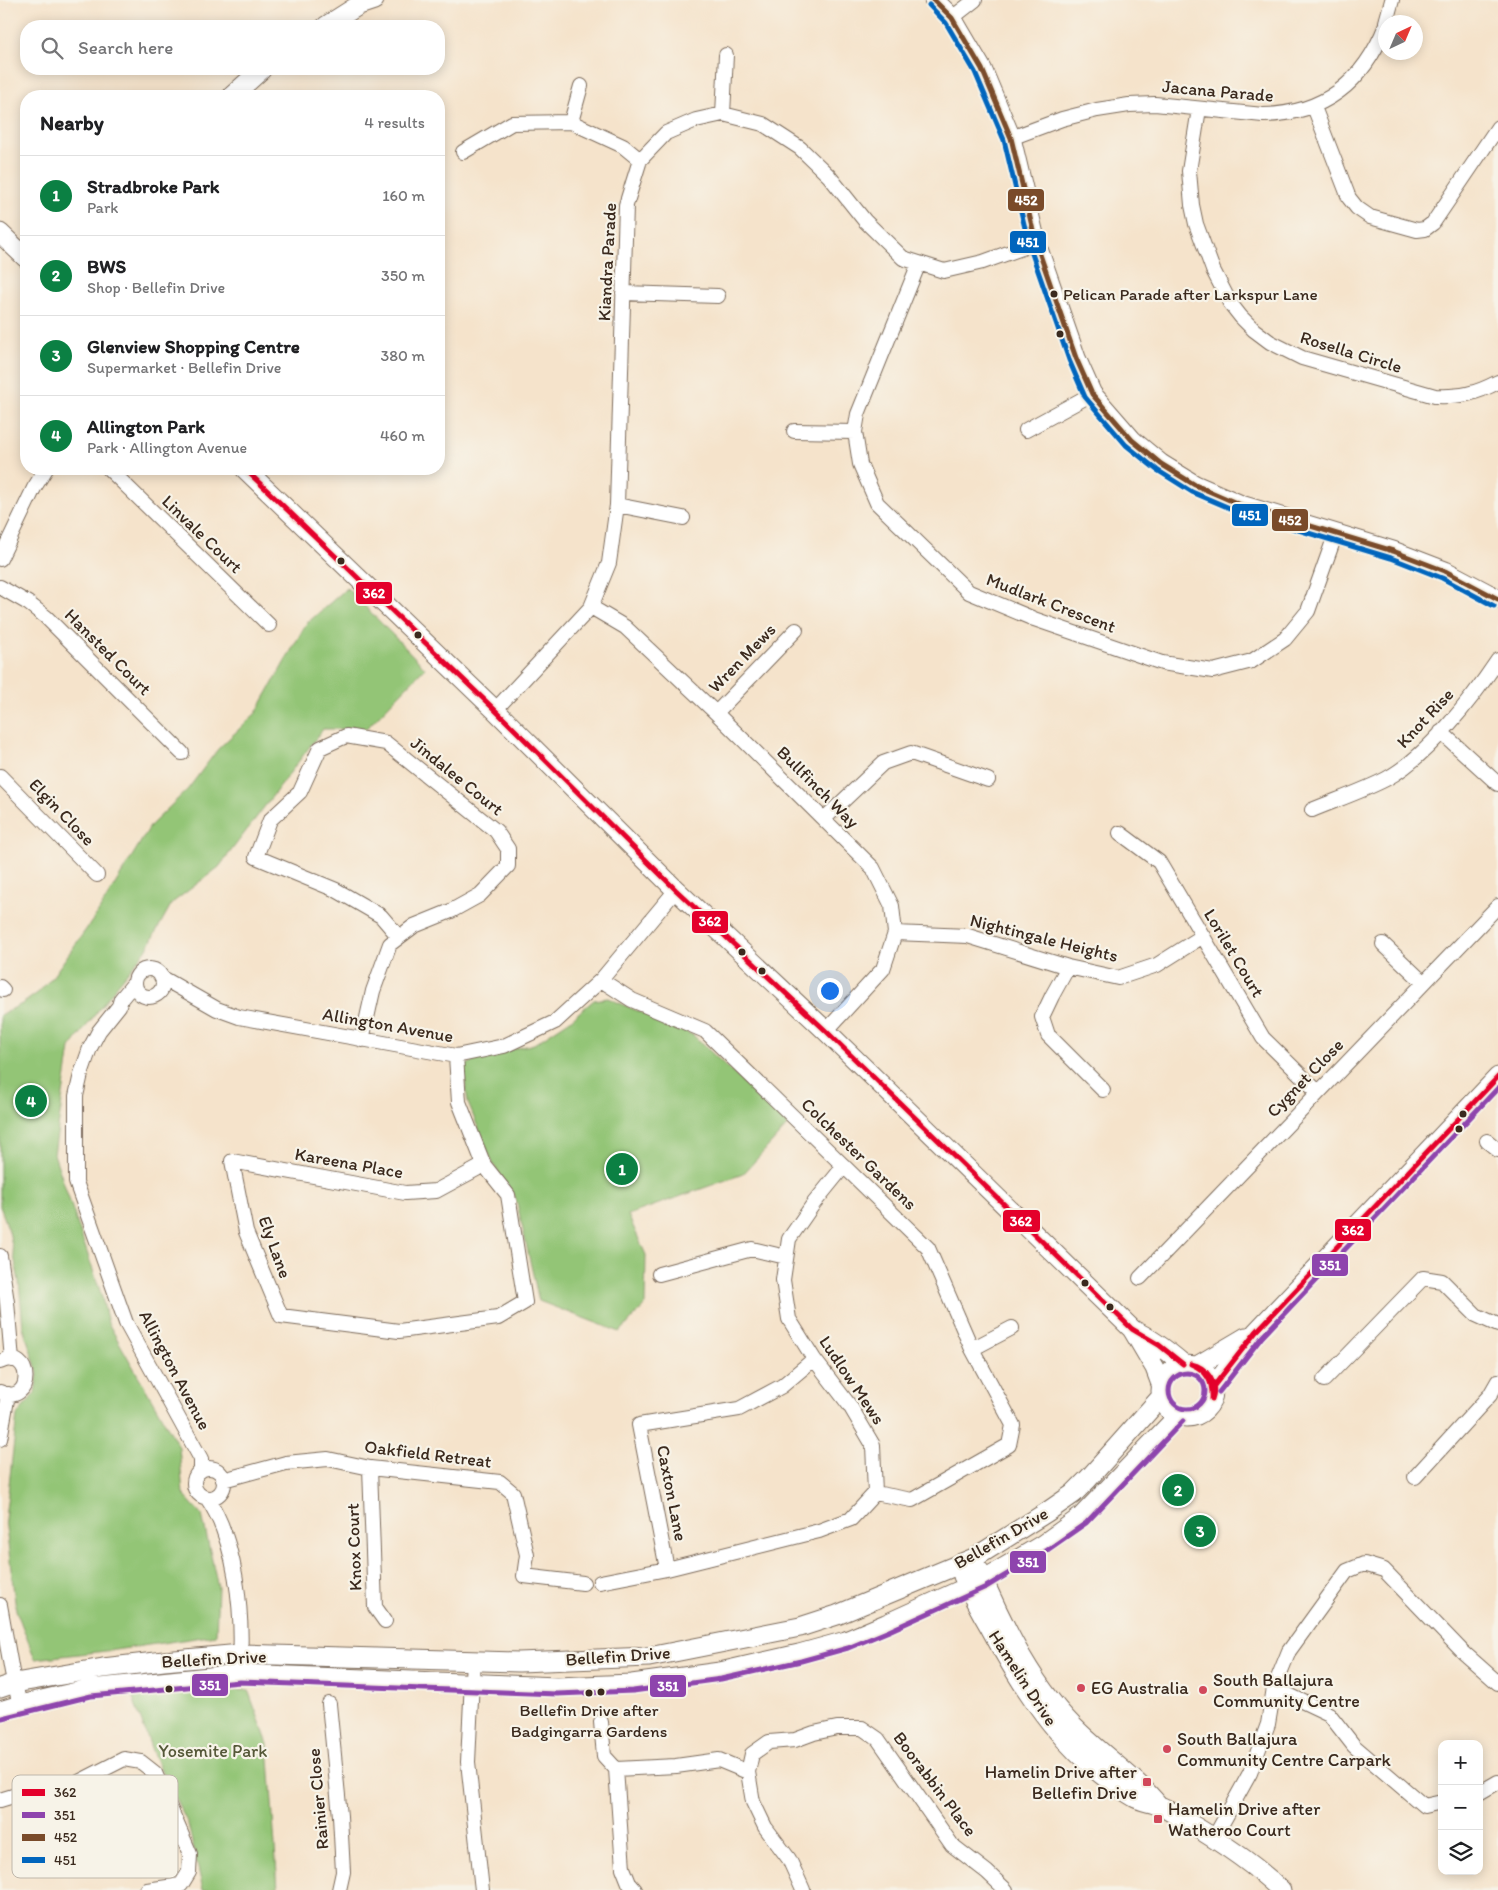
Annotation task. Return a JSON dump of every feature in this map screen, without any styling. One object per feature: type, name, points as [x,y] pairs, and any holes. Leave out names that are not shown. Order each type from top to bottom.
[{"type":"main road","points":[[934,0],[952,18],[982,69],[1011,138],[1036,243],[1076,358],[1092,394],[1132,440],[1161,464],[1195,485],[1241,505],[1393,551],[1445,571],[1498,599]]},
{"type":"main road","points":[[335,20],[363,2]]},
{"type":"main road","points":[[239,90],[255,75]]},
{"type":"main road","points":[[0,233],[20,251]]},
{"type":"main road","points":[[251,475],[496,710],[676,890],[826,1031],[1132,1330],[1155,1368],[1165,1405],[1171,1412],[1178,1416],[1190,1417],[1201,1413],[1210,1405],[1214,1394],[1213,1382],[1206,1372],[1190,1365],[1142,1334],[1132,1330]]},
{"type":"main road","points":[[1213,1387],[1256,1332],[1498,1077]]},
{"type":"main road","points":[[1161,1391],[1169,1371],[1190,1365],[1256,1332]]},
{"type":"main road","name":"Bellefin Drive","points":[[7,1685],[120,1666],[241,1654],[473,1659],[519,1662],[649,1658],[800,1627],[837,1615],[966,1561],[1047,1512],[1073,1494],[1144,1418],[1161,1391]]},
{"type":"main road","name":"Bellefin Drive","points":[[0,1712],[20,1705],[90,1688],[240,1674],[557,1686],[632,1684],[720,1672],[800,1654],[846,1641],[976,1583],[1042,1545],[1081,1517],[1178,1416]]},
{"type":"main road","name":"Hamelin Drive","points":[[966,1561],[1006,1657],[1056,1730],[1092,1765],[1124,1791],[1137,1799],[1159,1806],[1214,1838],[1281,1890]]},
{"type":"street","points":[[952,18],[976,0]]},
{"type":"street","name":"Jacana Parade","points":[[1388,15],[1392,0]]},
{"type":"street","name":"Jacana Parade","points":[[1011,138],[1062,119],[1097,110],[1129,105],[1155,104],[1281,115],[1314,107],[1350,82],[1360,72],[1378,44]]},
{"type":"street","points":[[723,114],[726,55]]},
{"type":"street","points":[[571,122],[581,86]]},
{"type":"street","points":[[1314,107],[1349,198],[1357,208],[1370,217],[1417,230],[1426,229],[1433,223],[1498,127]]},
{"type":"street","name":"Rosella Circle","points":[[1199,109],[1189,171],[1196,224],[1214,270],[1230,303],[1254,330],[1270,342],[1302,358],[1435,396],[1456,397],[1469,395],[1498,382]]},
{"type":"street","name":"Kiandra Parade","points":[[496,710],[592,607],[609,562],[617,505],[626,205],[640,160],[666,133],[696,120],[723,114],[763,124],[800,148],[830,176],[865,221],[903,258],[944,271],[984,262],[1036,243]]},
{"type":"street","points":[[463,152],[512,123],[571,122],[623,146],[640,160]]},
{"type":"street","name":"Mudlark Crescent","points":[[919,263],[858,414],[854,432],[860,464],[877,503],[969,592],[1034,619],[1162,663],[1214,671],[1252,661],[1284,639],[1308,611],[1336,533]]},
{"type":"street","points":[[623,293],[718,296]]},
{"type":"street","points":[[1026,430],[1092,394]]},
{"type":"street","points":[[794,432],[854,432]]},
{"type":"street","points":[[0,559],[42,475]]},
{"type":"street","name":"Linvale Court","points":[[115,475],[269,625]]},
{"type":"street","points":[[617,505],[683,518]]},
{"type":"street","name":"Hansted Court","points":[[0,587],[28,602],[46,617],[182,753]]},
{"type":"street","name":"Bullfinch Way","points":[[592,607],[625,627],[874,868],[892,906],[895,933],[883,969],[826,1031]]},
{"type":"street","name":"Wren Mews","points":[[716,713],[796,630]]},
{"type":"street","name":"Knot Rise","points":[[1312,810],[1386,779],[1415,760],[1462,709],[1498,660]]},
{"type":"street","points":[[1441,732],[1498,784]]},
{"type":"street","name":"Jindalee Court","points":[[362,1040],[373,991],[390,944],[414,926],[451,911],[480,895],[508,866],[508,849],[496,831],[386,743],[346,736],[320,748],[300,792],[270,820],[256,857],[336,890],[381,916],[399,937]]},
{"type":"street","points":[[824,820],[883,763],[911,753],[988,780]]},
{"type":"street","name":"Elgin Close","points":[[0,776],[97,875]]},
{"type":"street","name":"Lorilet Court","points":[[1120,832],[1159,862],[1263,1038],[1318,1092]]},
{"type":"street","name":"Allington Avenue","points":[[161,983],[238,1017],[456,1056],[504,1046],[556,1022],[601,980],[676,890]]},
{"type":"street","name":"Cygnet Close","points":[[1140,1278],[1498,906]]},
{"type":"street","name":"Nightingale Heights","points":[[895,933],[968,936],[1068,967],[1118,978],[1157,965],[1203,936]]},
{"type":"street","points":[[1383,944],[1424,983]]},
{"type":"street","points":[[1068,967],[1042,1017],[1048,1035],[1103,1090]]},
{"type":"street","points":[[146,969],[155,970],[161,983],[155,996],[151,997],[143,996],[138,992],[135,982],[138,974],[146,969]]},
{"type":"street","name":"Colchester Gardens","points":[[601,980],[632,1000],[705,1031],[928,1248],[972,1348],[1013,1425],[1009,1445],[912,1500],[875,1493]]},
{"type":"street","name":"Allington Avenue","points":[[135,982],[99,1032],[90,1048],[81,1074],[76,1096],[76,1182],[126,1323],[201,1459],[201,1470]]},
{"type":"street","name":"Allington Avenue","points":[[119,1006],[143,996]]},
{"type":"street","points":[[456,1056],[459,1102],[484,1165]]},
{"type":"street","points":[[1487,1141],[1498,1150]]},
{"type":"street","name":"Kareena Place","points":[[232,1161],[405,1193],[436,1191],[484,1165]]},
{"type":"street","name":"Ely Lane","points":[[232,1161],[246,1232],[281,1316],[399,1331],[498,1318],[525,1302],[508,1195],[484,1165]]},
{"type":"street","name":"Ludlow Mews","points":[[844,1166],[814,1203],[789,1239],[783,1280],[789,1319],[814,1359],[850,1406],[873,1445],[875,1493]]},
{"type":"street","points":[[659,1274],[752,1249],[786,1257]]},
{"type":"street","points":[[0,1256],[7,1302],[6,1361],[24,1368],[26,1382],[17,1392],[4,1393],[0,1439]]},
{"type":"street","points":[[1324,1380],[1408,1292],[1424,1278],[1442,1281],[1476,1315],[1498,1325]]},
{"type":"street","points":[[972,1348],[1012,1328]]},
{"type":"street","name":"Caxton Lane","points":[[667,1568],[639,1425],[739,1409],[782,1386],[814,1359]]},
{"type":"street","points":[[1415,1477],[1490,1395],[1498,1381]]},
{"type":"street","name":"Oakfield Retreat","points":[[223,1480],[286,1463],[328,1459],[370,1468],[500,1482],[513,1494],[527,1555],[524,1576],[583,1583]]},
{"type":"street","points":[[207,1498],[218,1495],[224,1485],[217,1471],[206,1468],[201,1470],[194,1478],[194,1489],[198,1494],[207,1498],[218,1514],[235,1572],[242,1639],[240,1674]]},
{"type":"street","name":"Knox Court","points":[[370,1468],[375,1607],[385,1621]]},
{"type":"street","points":[[600,1582],[667,1568],[819,1531],[851,1519],[875,1493]]},
{"type":"street","points":[[1214,1838],[1250,1773],[1268,1724],[1274,1688],[1289,1651],[1346,1571],[1364,1564],[1384,1570],[1463,1652],[1498,1683]]},
{"type":"street","points":[[0,1605],[7,1685],[20,1705]]},
{"type":"street","points":[[473,1659],[468,1762],[482,1890]]},
{"type":"street","points":[[1274,1688],[1330,1714],[1354,1746],[1424,1806],[1438,1803]]},
{"type":"street","name":"Rainier Close","points":[[329,1704],[340,1816],[343,1872],[339,1890]]},
{"type":"street","points":[[601,1722],[604,1756],[616,1769],[623,1868],[629,1883],[635,1890]]},
{"type":"street","name":"Boorabbin Place","points":[[748,1772],[752,1754],[769,1742],[796,1740],[814,1733],[837,1728],[862,1728],[878,1739],[952,1845],[987,1872],[1006,1890]]},
{"type":"street","points":[[92,1775],[124,1758],[140,1762],[156,1775]]},
{"type":"street","points":[[616,1769],[676,1766],[719,1760],[748,1772],[753,1802],[765,1827],[789,1859],[803,1890]]},
{"type":"street","points":[[1483,1791],[1498,1782]]},
{"type":"street","points":[[0,1800],[12,1796]]},
{"type":"street","points":[[147,1890],[181,1885],[189,1872],[190,1854],[178,1827]]},
{"type":"green space","points":[[347,588],[425,668],[366,729],[323,729],[219,867],[172,903],[146,950],[70,1048],[54,1154],[101,1294],[108,1323],[179,1447],[183,1494],[202,1515],[218,1587],[216,1635],[115,1650],[35,1659],[16,1610],[5,1519],[17,1415],[35,1393],[38,1373],[23,1327],[19,1281],[9,1231],[0,1206],[0,1015],[22,1004],[39,992],[53,976],[97,914],[151,825],[188,789],[218,749],[256,713],[306,624]]},
{"type":"green space","points":[[608,998],[693,1035],[788,1125],[743,1174],[628,1215],[646,1255],[645,1305],[620,1332],[539,1301],[516,1199],[493,1164],[468,1103],[463,1067],[482,1057],[534,1044],[569,1021],[594,1000]]},
{"type":"green space","name":"Yosemite Park","points":[[248,1690],[268,1744],[278,1890],[203,1890],[188,1824],[178,1804],[178,1775],[164,1775],[154,1756],[132,1695]]},
{"type":"transit line","name":"452","points":[[934,0],[952,18],[982,69],[1011,138],[1036,243],[1076,358],[1092,394],[1132,440],[1161,464],[1195,485],[1241,505],[1393,551],[1445,571],[1498,599]]},
{"type":"transit line","name":"451","points":[[929,5],[946,23],[975,72],[1004,140],[1029,245],[1069,360],[1085,397],[1126,445],[1157,470],[1192,492],[1239,512],[1391,558],[1442,578],[1494,606]]},
{"type":"transit line","name":"362","points":[[251,475],[495,710],[676,890],[826,1031],[1132,1329],[1159,1345],[1183,1364]]},
{"type":"transit line","name":"362","points":[[1213,1387],[1256,1332],[1498,1077]]},
{"type":"transit line","name":"351","points":[[1219,1392],[1262,1337],[1498,1088]]},
{"type":"transit line","name":"362","points":[[1191,1364],[1202,1368],[1210,1377],[1214,1387],[1212,1399]]},
{"type":"transit line","name":"362","points":[[1191,1364],[1208,1377],[1212,1399]]},
{"type":"transit line","name":"351","points":[[1187,1373],[1194,1374],[1200,1378],[1204,1384],[1205,1391],[1204,1398],[1200,1404],[1194,1408],[1187,1409],[1180,1408],[1174,1404],[1170,1398],[1169,1391],[1170,1384],[1174,1378],[1180,1374],[1187,1373]]},
{"type":"transit line","name":"351","points":[[2,1718],[91,1696],[240,1682],[557,1694],[633,1691],[721,1679],[801,1661],[848,1648],[889,1631],[986,1587],[1046,1551],[1086,1523],[1183,1421]]},
{"type":"place","name":"Pelican Parade after Larkspur Lane","points":[[1054,294]]},
{"type":"place","name":"Allington Park","points":[[31,1101]]},
{"type":"place","name":"Stradbroke Park","points":[[622,1169]]},
{"type":"place","name":"BWS","points":[[1178,1490]]},
{"type":"place","name":"Glenview Shopping Centre","points":[[1200,1531]]},
{"type":"place","name":"EG Australia","points":[[1081,1688]]},
{"type":"place","name":"South Ballajura Community Centre","points":[[1203,1690]]},
{"type":"place","name":"Bellefin Drive after Badgingarra Gardens","points":[[589,1693]]},
{"type":"place","name":"South Ballajura Community Centre Carpark","points":[[1167,1749]]},
{"type":"place","name":"Hamelin Drive after Bellefin Drive","points":[[1147,1782]]},
{"type":"place","name":"Hamelin Drive after Watheroo Court","points":[[1158,1819]]}]
